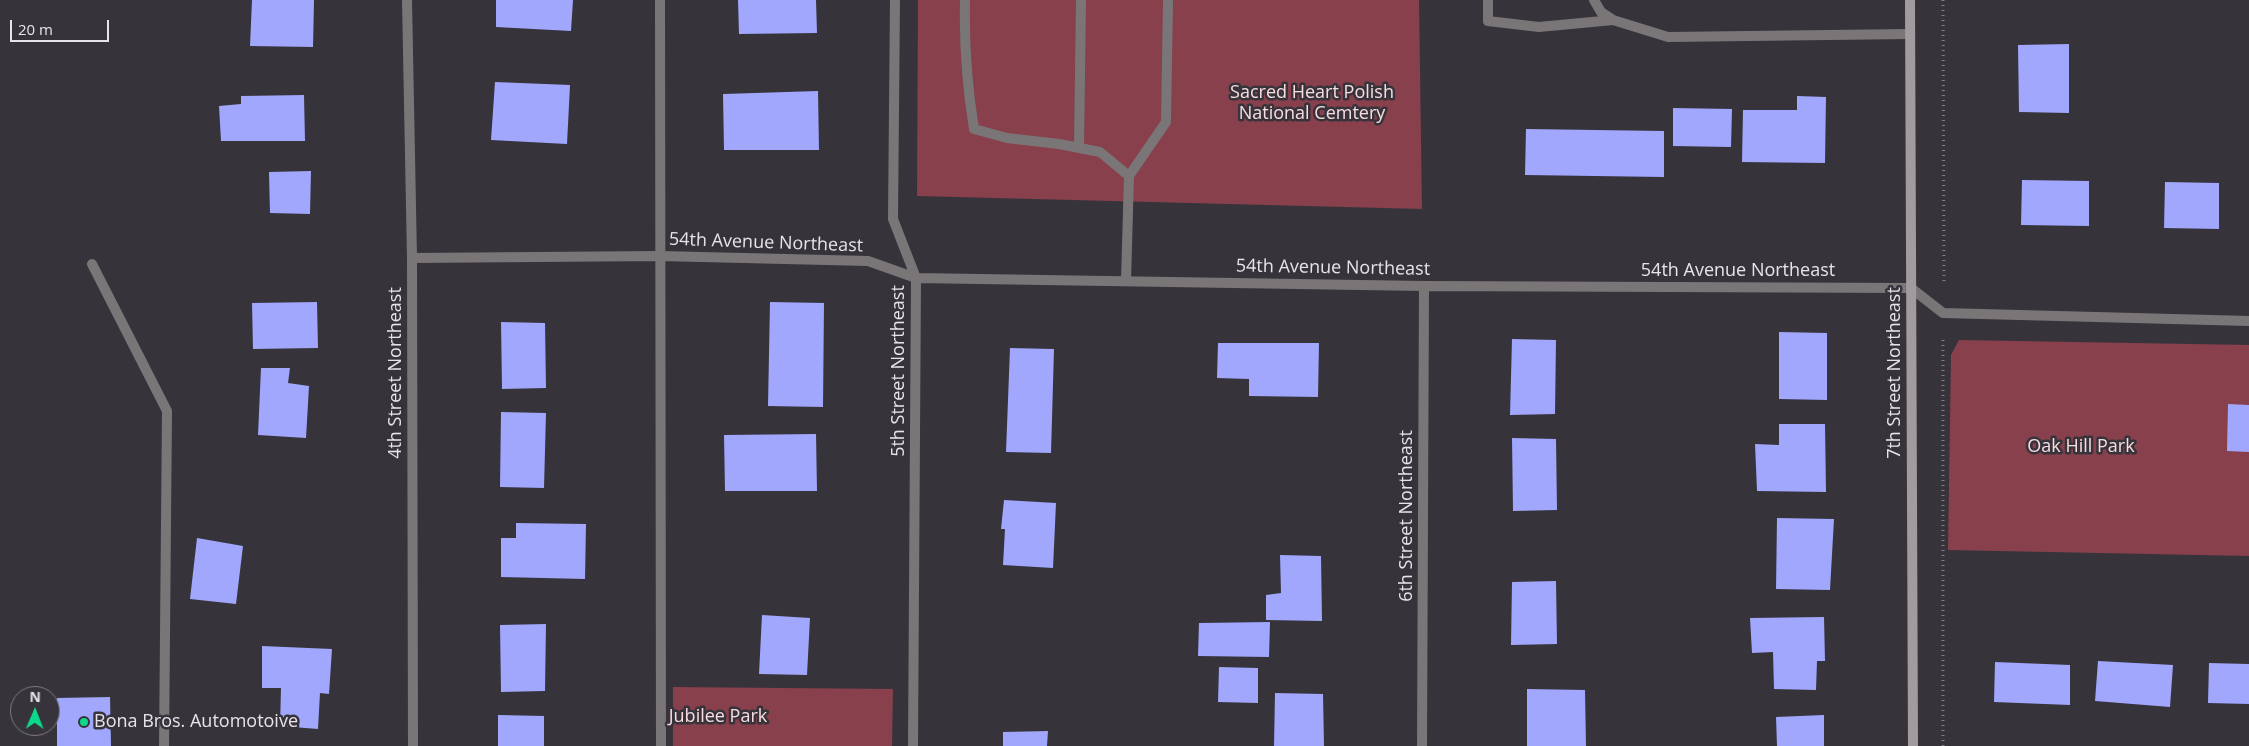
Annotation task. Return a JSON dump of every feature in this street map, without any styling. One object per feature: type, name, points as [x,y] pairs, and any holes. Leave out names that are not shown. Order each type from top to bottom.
[{"type":"street","name":"4th Street Northeast","points":[[408,0],[412,258],[413,746]]},
{"type":"street","points":[[660,0],[661,746]]},
{"type":"street","name":"5th Street Northeast","points":[[895,0],[893,219],[916,278],[913,746]]},
{"type":"street","points":[[965,0],[964,36],[968,92],[974,129],[1007,138],[1100,152],[1129,176]]},
{"type":"street","points":[[1079,148],[1081,0]]},
{"type":"street","points":[[1126,281],[1129,176],[1166,122],[1168,0]]},
{"type":"street","points":[[1488,0],[1488,21],[1539,27],[1614,20]]},
{"type":"street","points":[[1594,0],[1601,12],[1614,20],[1668,37],[1910,34]]},
{"type":"street","name":"7th Street Northeast","points":[[1910,0],[1913,746]]},
{"type":"street","name":"54th Avenue Northeast","points":[[412,258],[660,256],[868,261],[916,278],[1424,286],[1911,288]]},
{"type":"street","points":[[92,264],[167,412],[164,746]]},
{"type":"street","name":"6th Street Northeast","points":[[1422,746],[1424,286]]},
{"type":"street","points":[[1911,288],[1944,313],[2249,321]]},
{"type":"path","points":[[1943,0],[1943,746]]},
{"type":"green space","name":"Sacred Heart Polish National Cemtery","points":[[918,0],[1419,0],[1422,209],[917,196]]},
{"type":"green space","name":"Oak Hill Park","points":[[1959,340],[2249,345],[2249,556],[1948,550],[1951,355]]},
{"type":"green space","name":"Jubilee Park","points":[[673,687],[893,689],[892,746],[673,746]]},
{"type":"building","points":[[252,0],[314,0],[313,47],[250,46]]},
{"type":"building","points":[[496,0],[573,0],[571,31],[496,27]]},
{"type":"building","points":[[738,0],[816,0],[817,33],[739,34]]},
{"type":"building","points":[[2069,44],[2069,113],[2019,112],[2018,45]]},
{"type":"building","points":[[495,82],[570,85],[567,144],[491,140]]},
{"type":"building","points":[[818,91],[819,150],[724,150],[723,94]]},
{"type":"building","points":[[304,95],[305,141],[221,141],[219,106],[241,104],[241,96]]},
{"type":"building","points":[[1797,96],[1826,97],[1825,163],[1742,162],[1743,110],[1797,110]]},
{"type":"building","points":[[1673,108],[1732,109],[1731,147],[1673,146]]},
{"type":"building","points":[[1526,129],[1664,131],[1664,177],[1525,175]]},
{"type":"building","points":[[311,171],[310,214],[270,213],[269,172]]},
{"type":"building","points":[[2022,180],[2089,181],[2089,226],[2021,225]]},
{"type":"building","points":[[2165,182],[2219,183],[2219,229],[2164,228]]},
{"type":"building","points":[[317,302],[318,348],[253,349],[252,303]]},
{"type":"building","points":[[770,302],[824,303],[823,407],[768,406]]},
{"type":"building","points":[[501,322],[545,323],[546,388],[502,389]]},
{"type":"building","points":[[1779,332],[1827,333],[1827,400],[1779,399]]},
{"type":"building","points":[[1512,339],[1556,340],[1555,414],[1510,415]]},
{"type":"building","points":[[1218,343],[1319,343],[1318,397],[1249,396],[1249,379],[1217,378]]},
{"type":"building","points":[[1010,348],[1054,349],[1051,453],[1006,452]]},
{"type":"building","points":[[261,368],[290,368],[288,383],[309,386],[306,438],[258,435]]},
{"type":"building","points":[[2228,404],[2249,405],[2249,452],[2227,451]]},
{"type":"building","points":[[501,412],[546,413],[544,488],[500,487]]},
{"type":"building","points":[[1779,424],[1825,424],[1826,492],[1757,491],[1755,444],[1779,445]]},
{"type":"building","points":[[816,434],[817,491],[725,491],[724,435]]},
{"type":"building","points":[[1512,438],[1556,439],[1557,510],[1513,511]]},
{"type":"building","points":[[1004,500],[1056,503],[1053,568],[1003,565],[1005,529],[1001,529]]},
{"type":"building","points":[[1777,518],[1834,519],[1830,590],[1776,589]]},
{"type":"building","points":[[516,523],[586,524],[585,579],[501,577],[501,538],[516,538]]},
{"type":"building","points":[[197,538],[243,546],[236,604],[190,599]]},
{"type":"building","points":[[1280,555],[1321,556],[1322,621],[1266,620],[1266,595],[1281,593]]},
{"type":"building","points":[[1556,581],[1557,644],[1511,645],[1512,582]]},
{"type":"building","points":[[762,615],[810,618],[807,675],[759,674]]},
{"type":"building","points":[[1824,617],[1825,661],[1817,661],[1816,690],[1774,689],[1773,652],[1752,653],[1750,618]]},
{"type":"building","points":[[1270,622],[1269,657],[1198,656],[1199,623]]},
{"type":"building","points":[[546,624],[545,691],[501,692],[500,625]]},
{"type":"building","points":[[262,646],[332,649],[329,694],[320,693],[318,729],[280,726],[281,688],[262,688]]},
{"type":"building","points":[[2098,661],[2173,665],[2170,707],[2095,701]]},
{"type":"building","points":[[1995,662],[2070,665],[2070,705],[1994,702]]},
{"type":"building","points":[[2209,663],[2249,664],[2249,704],[2208,703]]},
{"type":"building","points":[[1219,667],[1258,668],[1258,703],[1218,702]]},
{"type":"building","points":[[1527,689],[1585,690],[1586,746],[1527,746]]},
{"type":"building","points":[[1275,693],[1323,694],[1324,746],[1274,746]]},
{"type":"building","name":"Bona Bros. Automotoive","points":[[110,697],[111,746],[57,746],[57,736],[60,736],[60,698]]},
{"type":"building","points":[[498,715],[544,716],[544,746],[498,746]]},
{"type":"building","points":[[1824,715],[1824,746],[1777,746],[1776,717]]},
{"type":"building","points":[[1048,731],[1047,746],[1003,746],[1003,732]]},
{"type":"place","name":"Bona Bros. Automotoive","points":[[84,722]]}]
